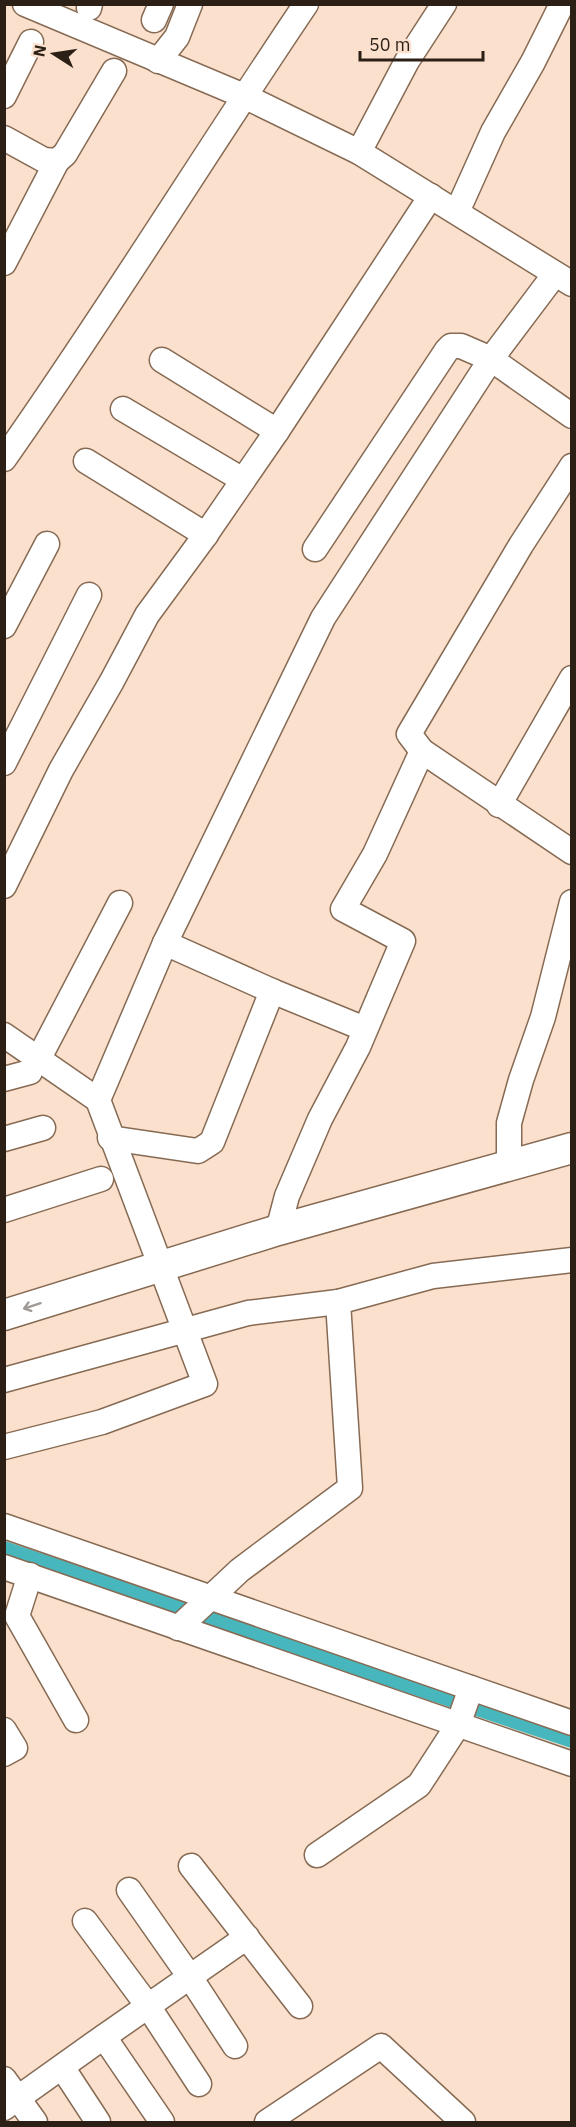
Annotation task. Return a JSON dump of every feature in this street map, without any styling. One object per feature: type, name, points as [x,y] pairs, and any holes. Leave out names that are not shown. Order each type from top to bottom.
[{"type":"main road","points":[[509,1157],[572,1128]]},
{"type":"main road","points":[[4,1315],[156,1258],[281,1220],[509,1157],[572,1148]]},
{"type":"main road","points":[[4,1293],[156,1258]]},
{"type":"street","points":[[4,1448],[102,1422],[205,1384],[110,1138],[98,1100],[165,943],[323,618],[491,359],[563,279],[359,152],[244,96],[24,4]]},
{"type":"street","points":[[158,61],[177,37],[190,4]]},
{"type":"street","points":[[4,459],[68,369],[306,4]]},
{"type":"street","points":[[359,152],[406,61],[444,4]]},
{"type":"street","points":[[457,212],[493,132],[533,62],[562,4]]},
{"type":"street","points":[[4,96],[31,42]]},
{"type":"street","points":[[4,263],[57,161],[65,154],[114,71]]},
{"type":"street","points":[[7,145],[44,160],[57,161]]},
{"type":"street","points":[[4,886],[61,770],[147,615],[206,535],[277,431],[431,196]]},
{"type":"street","points":[[315,549],[451,346],[461,346],[491,359],[572,416]]},
{"type":"street","points":[[162,360],[277,431]]},
{"type":"street","points":[[123,409],[243,480]]},
{"type":"street","points":[[86,461],[206,535]]},
{"type":"street","points":[[572,466],[521,545],[409,734],[422,751],[572,852]]},
{"type":"street","points":[[4,626],[47,544]]},
{"type":"street","points":[[4,763],[88,595]]},
{"type":"street","points":[[500,805],[572,678]]},
{"type":"street","points":[[281,1220],[287,1196],[320,1119],[365,1029],[404,941],[343,909],[375,854],[422,751]]},
{"type":"street","points":[[509,1157],[510,1123],[521,1080],[543,1017],[572,902]]},
{"type":"street","points":[[4,1079],[34,1066],[120,903]]},
{"type":"street","points":[[165,943],[272,991],[365,1029]]},
{"type":"street","points":[[110,1138],[198,1151],[212,1142],[272,991]]},
{"type":"street","points":[[4,1035],[34,1066],[98,1100]]},
{"type":"street","points":[[4,1139],[44,1128]]},
{"type":"street","points":[[4,1209],[101,1179]]},
{"type":"street","points":[[4,1380],[248,1313],[338,1302],[433,1276],[572,1260]]},
{"type":"street","points":[[178,1628],[240,1570],[350,1488],[338,1302]]},
{"type":"street","points":[[4,1526],[572,1723]]},
{"type":"street","points":[[4,1567],[572,1764]]},
{"type":"street","points":[[30,1575],[17,1616],[76,1720]]},
{"type":"street","points":[[317,1856],[419,1785],[458,1724],[471,1688]]},
{"type":"street","points":[[4,1730],[15,1748],[4,1754]]},
{"type":"street","points":[[191,1866],[300,2006]]},
{"type":"street","points":[[129,1890],[235,2046]]},
{"type":"street","points":[[85,1921],[148,2006],[199,2084]]},
{"type":"street","points":[[12,2104],[247,1937]]},
{"type":"street","points":[[104,2037],[162,2122]]},
{"type":"street","points":[[267,2122],[381,2046],[463,2122]]},
{"type":"street","points":[[62,2067],[98,2122]]},
{"type":"street","points":[[4,2079],[12,2104],[35,2122]]},
{"type":"waterway","points":[[4,1549],[572,1740]]}]
